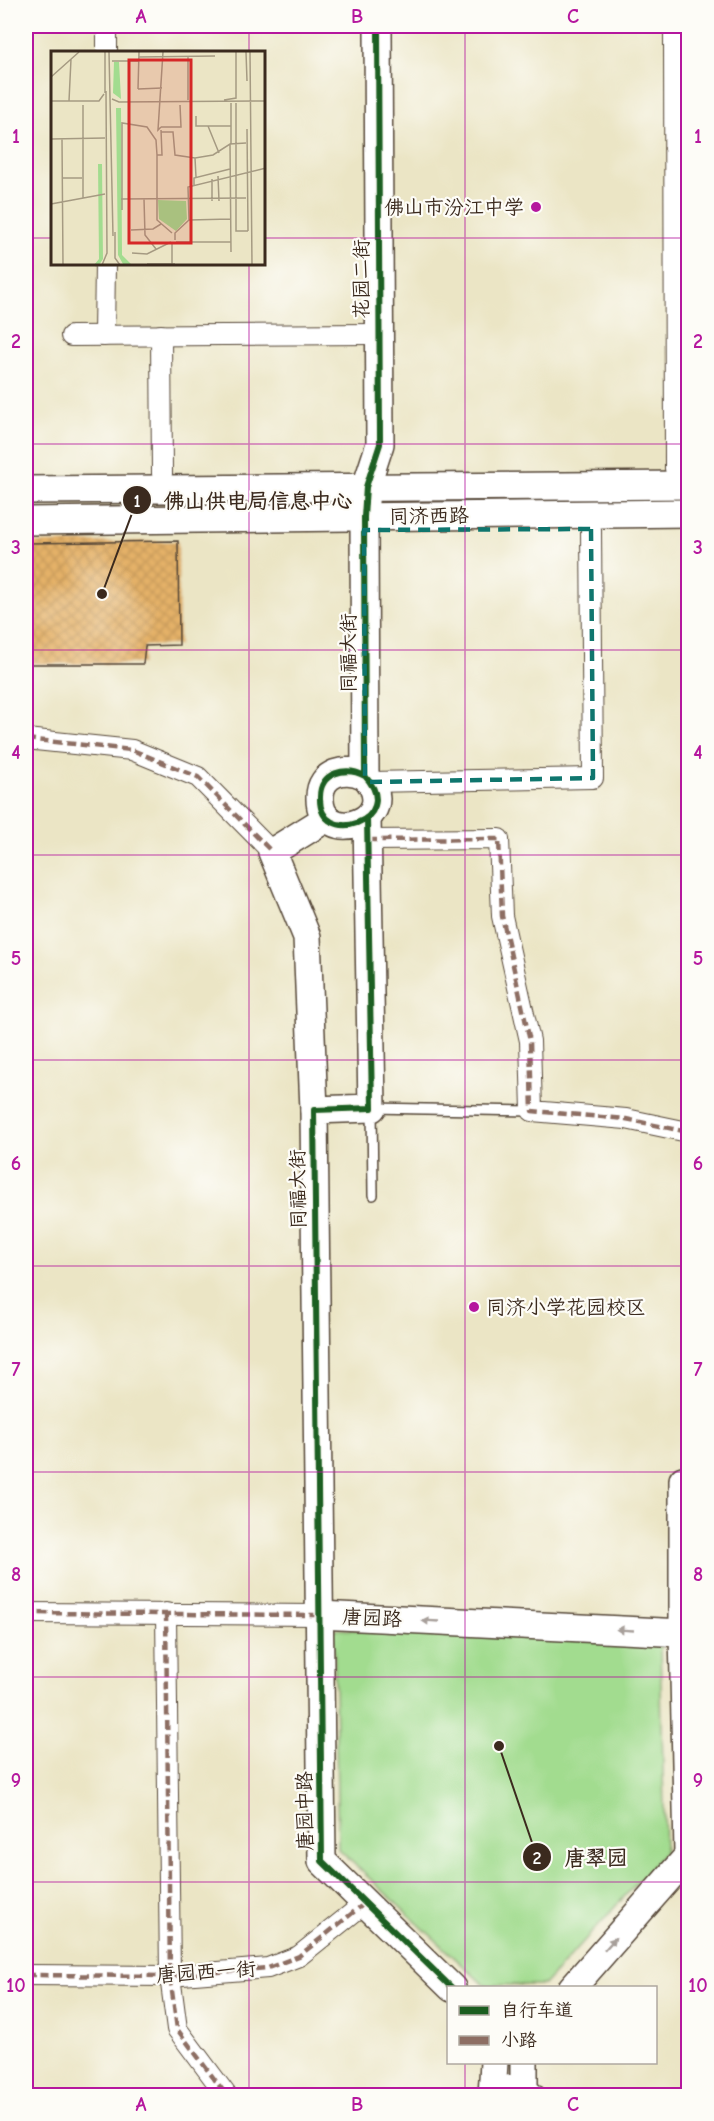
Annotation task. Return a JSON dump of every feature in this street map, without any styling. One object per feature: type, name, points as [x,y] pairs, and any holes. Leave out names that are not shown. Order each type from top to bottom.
[{"type":"street","points":[[107,26],[107,51]]},
{"type":"street","name":"花园二街","points":[[364,524],[368,479],[380,444],[378,26]]},
{"type":"street","points":[[674,26],[684,475]]},
{"type":"street","points":[[104,336],[105,266]]},
{"type":"street","points":[[71,336],[378,334]]},
{"type":"street","points":[[161,335],[162,474]]},
{"type":"street","points":[[26,474],[162,474],[368,479]]},
{"type":"street","name":"同济西路","points":[[26,490],[368,479],[684,475]]},
{"type":"street","name":"同济西路","points":[[26,521],[364,524],[688,513]]},
{"type":"street","points":[[70,532],[97,520],[125,532]]},
{"type":"street","points":[[26,532],[125,532],[364,524],[591,529],[688,528]]},
{"type":"street","name":"同福大街","points":[[364,524],[367,779],[375,799],[367,829],[372,1108]]},
{"type":"street","points":[[591,529],[592,778],[367,779],[347,770],[330,776],[323,783],[319,801],[327,818],[343,826],[499,839],[502,916],[530,1041],[532,1111],[626,1119],[688,1132]]},
{"type":"street","points":[[26,739],[132,750],[198,777],[272,852],[327,818]]},
{"type":"street","name":"同福大街","points":[[272,852],[307,937],[314,1110],[319,1615]]},
{"type":"street","points":[[314,1110],[372,1108]]},
{"type":"street","points":[[574,1986],[688,1853],[683,1480],[688,1479]]},
{"type":"street","name":"唐园路","points":[[26,1613],[319,1615],[686,1633]]},
{"type":"street","points":[[166,1613],[170,1976],[177,2029],[227,2096]]},
{"type":"street","name":"唐园中路","points":[[319,1615],[322,1861],[450,1986]]},
{"type":"street","name":"唐园西一街","points":[[26,1975],[170,1976],[268,1968],[299,1956],[365,1903]]},
{"type":"street","points":[[493,2096],[494,2064]]},
{"type":"street","points":[[493,2096],[505,2089],[527,2093],[524,2064]]},
{"type":"lane","points":[[373,1195],[372,1108],[532,1111]]},
{"type":"highlighted area","points":[[591,529],[593,778],[370,782],[365,776],[364,530]]},
{"type":"green space","points":[[334,1629],[660,1644],[665,1852],[544,1985],[484,1985],[338,1849]]},
{"type":"building","points":[[178,541],[179,645],[145,646],[143,664],[26,664],[26,543]]},
{"type":"marked path","points":[[26,739],[132,750],[198,777],[272,852]]},
{"type":"marked path","points":[[368,840],[499,839],[502,916],[530,1041],[532,1111],[626,1119],[688,1132]]},
{"type":"marked path","points":[[26,1613],[319,1615]]},
{"type":"marked path","points":[[166,1613],[170,1976],[177,2029],[227,2096]]},
{"type":"marked path","points":[[26,1975],[170,1976],[268,1968],[299,1956],[365,1903]]},
{"type":"cycle path","points":[[365,776],[350,772],[335,773],[324,782],[320,797],[323,813],[332,822],[344,825],[357,823],[368,816],[375,806],[375,792],[365,776],[364,517],[366,487],[380,444],[378,26]]},
{"type":"cycle path","points":[[367,818],[372,1108],[314,1110],[322,1861],[450,1986]]},
{"type":"place","name":"佛山市汾江中学","points":[[536,207]]},
{"type":"place","name":"佛山供电局信息中心","points":[[102,594]]},
{"type":"place","name":"同济小学花园校区","points":[[474,1307]]},
{"type":"place","name":"唐翠园","points":[[499,1746]]}]
